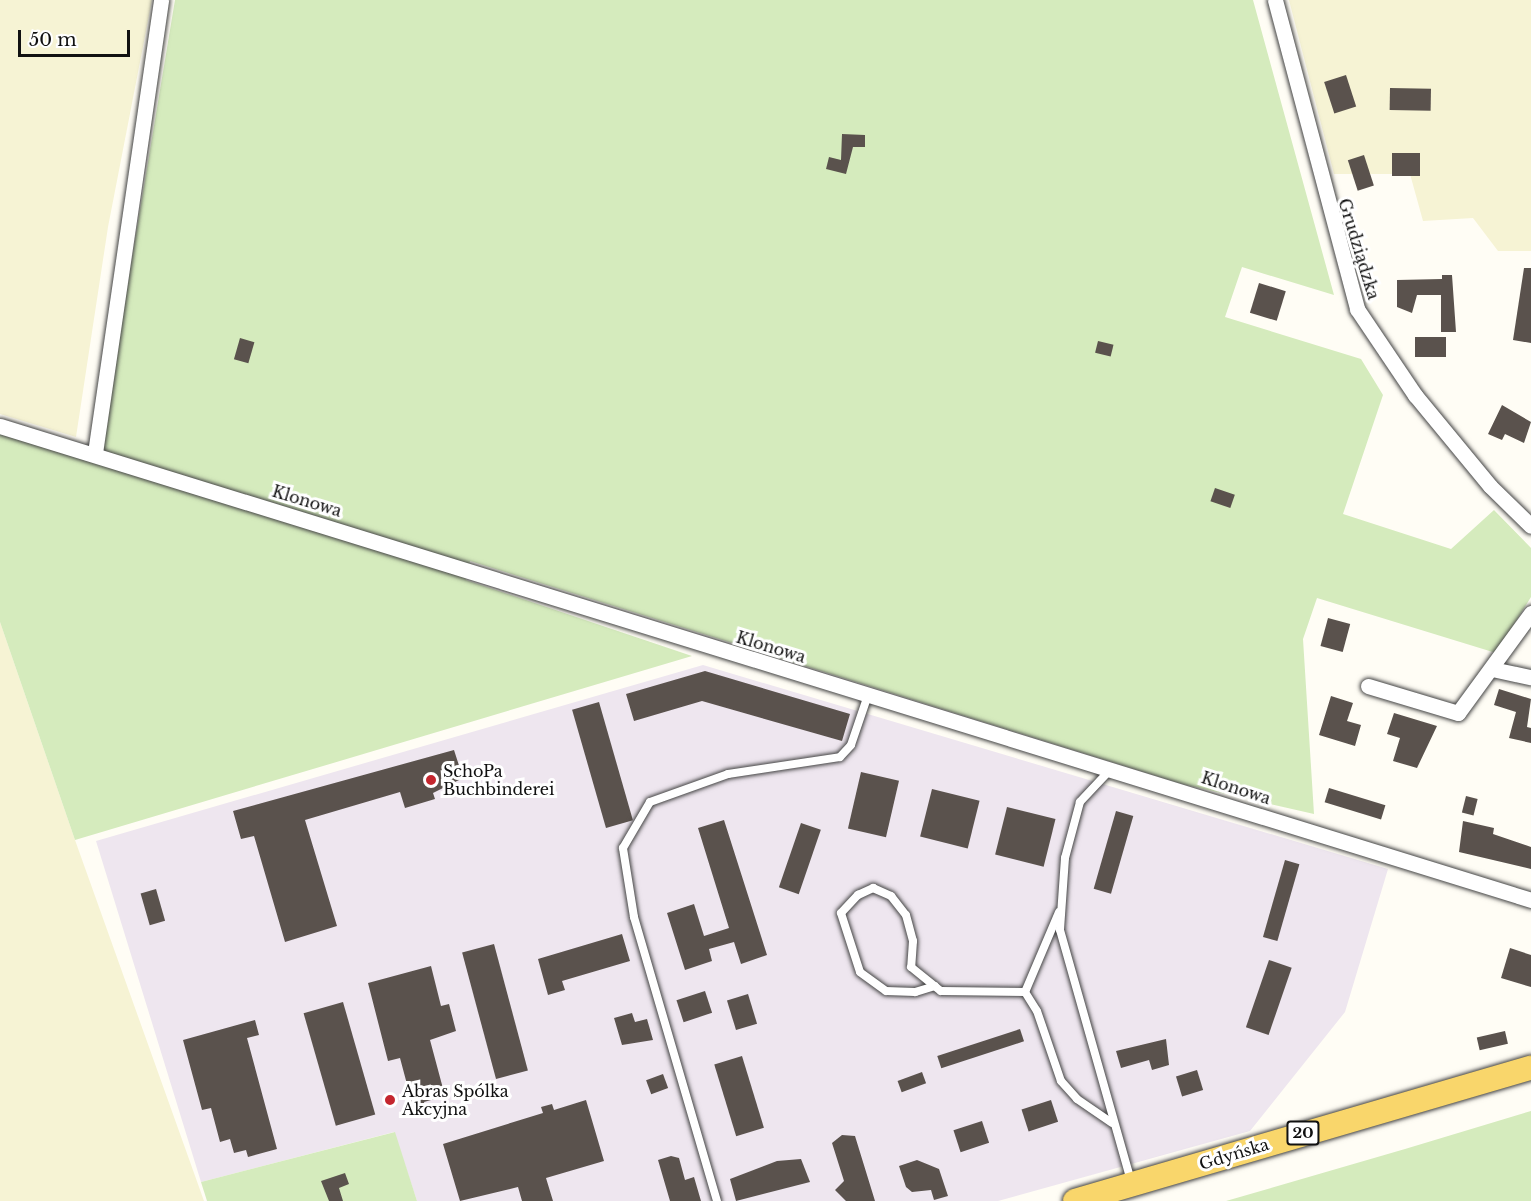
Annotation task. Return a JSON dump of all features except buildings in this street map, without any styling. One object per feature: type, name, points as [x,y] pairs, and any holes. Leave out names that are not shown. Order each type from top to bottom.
[{"type":"main road","name":"Gdyńska","points":[[1075,1201],[1531,1068]]},
{"type":"street","points":[[95,453],[161,0]]},
{"type":"street","name":"Grudziądzka","points":[[1275,0],[1357,309],[1415,395],[1490,486],[1531,526]]},
{"type":"street","name":"Klonowa","points":[[0,426],[95,453],[868,696],[1531,900]]},
{"type":"street","points":[[1368,686],[1458,713],[1531,613]]},
{"type":"street","points":[[1492,669],[1531,677]]},
{"type":"lane","points":[[717,1201],[634,917],[624,848],[650,802],[728,774],[840,757],[851,745],[868,696]]},
{"type":"lane","points":[[1111,769],[1080,802],[1065,858],[1060,930],[1112,1123],[1132,1184]]},
{"type":"lane","points":[[935,986],[915,992],[886,991],[860,972],[841,912],[858,895],[873,888],[891,896],[906,915],[912,941],[911,967],[935,986],[941,991],[1025,992]]},
{"type":"lane","points":[[1025,992],[1062,902]]},
{"type":"lane","points":[[1025,992],[1037,1011],[1061,1081],[1077,1099],[1112,1123]]},
{"type":"shaded area","points":[[0,0],[152,0],[108,227],[76,437],[0,414]]},
{"type":"shaded area","points":[[1289,0],[1531,0],[1531,251],[1498,251],[1473,218],[1423,221],[1410,174],[1334,174]]},
{"type":"shaded area","points":[[0,622],[75,840],[204,1201],[0,1201]]},
{"type":"shaded area","points":[[703,665],[1388,869],[1345,1012],[1250,1131],[998,1201],[417,1201],[394,1132],[201,1182],[96,841]]},
{"type":"green space","points":[[175,0],[1253,0],[1334,295],[1242,267],[1225,317],[1361,359],[1383,395],[1343,514],[1451,549],[1494,510],[1531,548],[1531,597],[1496,653],[1317,598],[1303,639],[1314,814],[1182,784],[470,561],[466,580],[692,656],[75,840],[0,622],[0,434],[98,462]]},
{"type":"green space","points":[[1531,1111],[1531,1201],[1226,1201],[1405,1149]]},
{"type":"green space","points":[[395,1132],[417,1201],[207,1201],[201,1182]]},
{"type":"place","name":"SchoPa Buchbinderei","points":[[431,780]]},
{"type":"place","name":"Abras Spólka Akcyjna","points":[[390,1100]]}]
